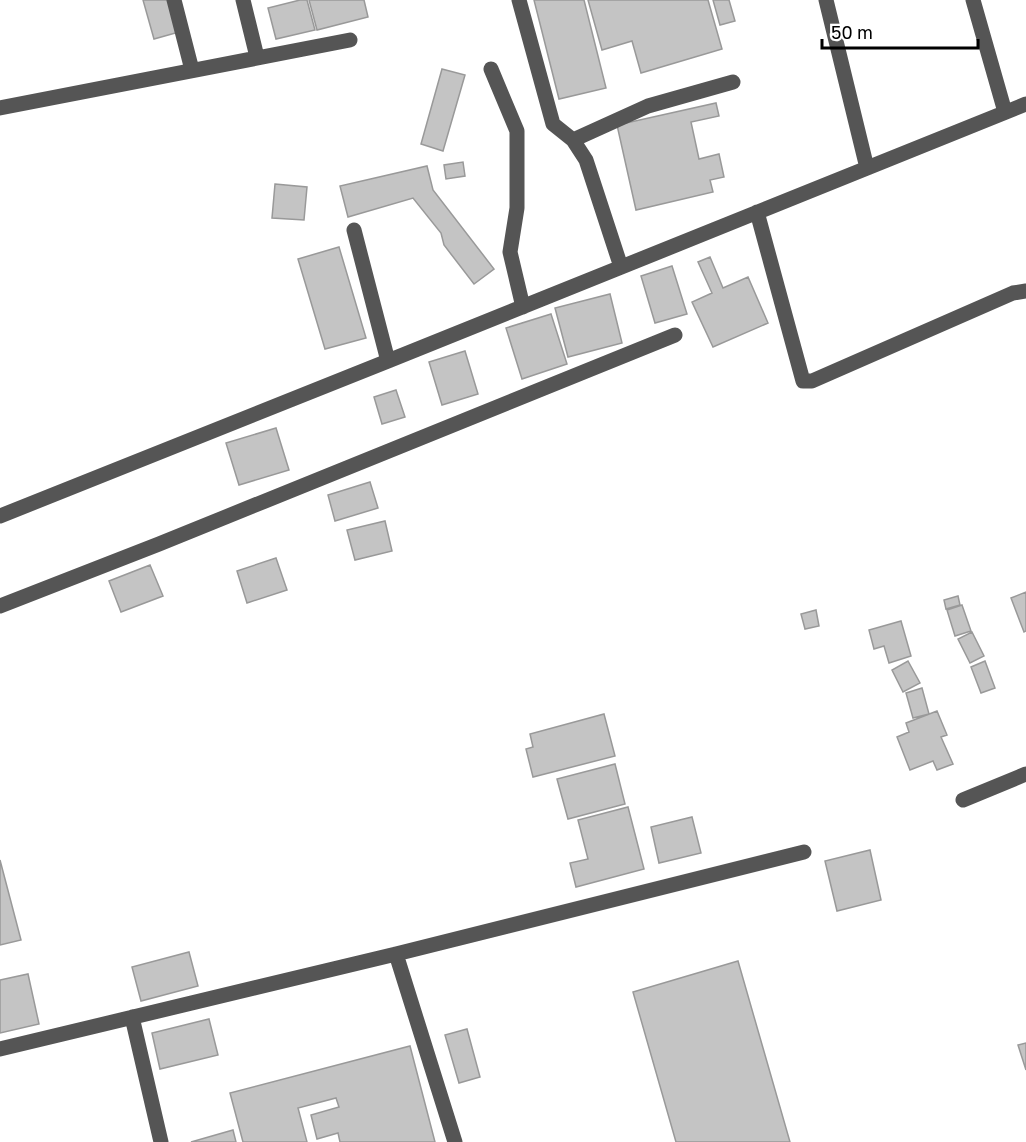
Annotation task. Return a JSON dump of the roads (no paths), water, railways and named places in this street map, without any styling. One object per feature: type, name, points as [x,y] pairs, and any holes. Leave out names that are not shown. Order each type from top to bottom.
[{"type":"street","points":[[174,0],[192,70]]},
{"type":"street","points":[[243,0],[256,57]]},
{"type":"street","points":[[519,0],[553,124],[573,140],[586,160],[621,267]]},
{"type":"street","points":[[826,0],[867,168]]},
{"type":"street","points":[[973,0],[1005,112]]},
{"type":"street","points":[[0,108],[350,40]]},
{"type":"street","points":[[491,69],[517,132],[517,208],[510,252],[523,307]]},
{"type":"street","points":[[573,140],[648,106],[733,82]]},
{"type":"street","points":[[0,516],[1026,104]]},
{"type":"street","points":[[758,212],[803,381],[812,381],[1013,293],[1026,291]]},
{"type":"street","points":[[354,230],[388,362]]},
{"type":"street","points":[[0,606],[675,335]]},
{"type":"street","points":[[963,800],[1026,774]]},
{"type":"street","points":[[0,1049],[396,954],[804,852]]},
{"type":"street","points":[[396,954],[455,1142]]},
{"type":"street","points":[[132,1017],[161,1142]]}]
